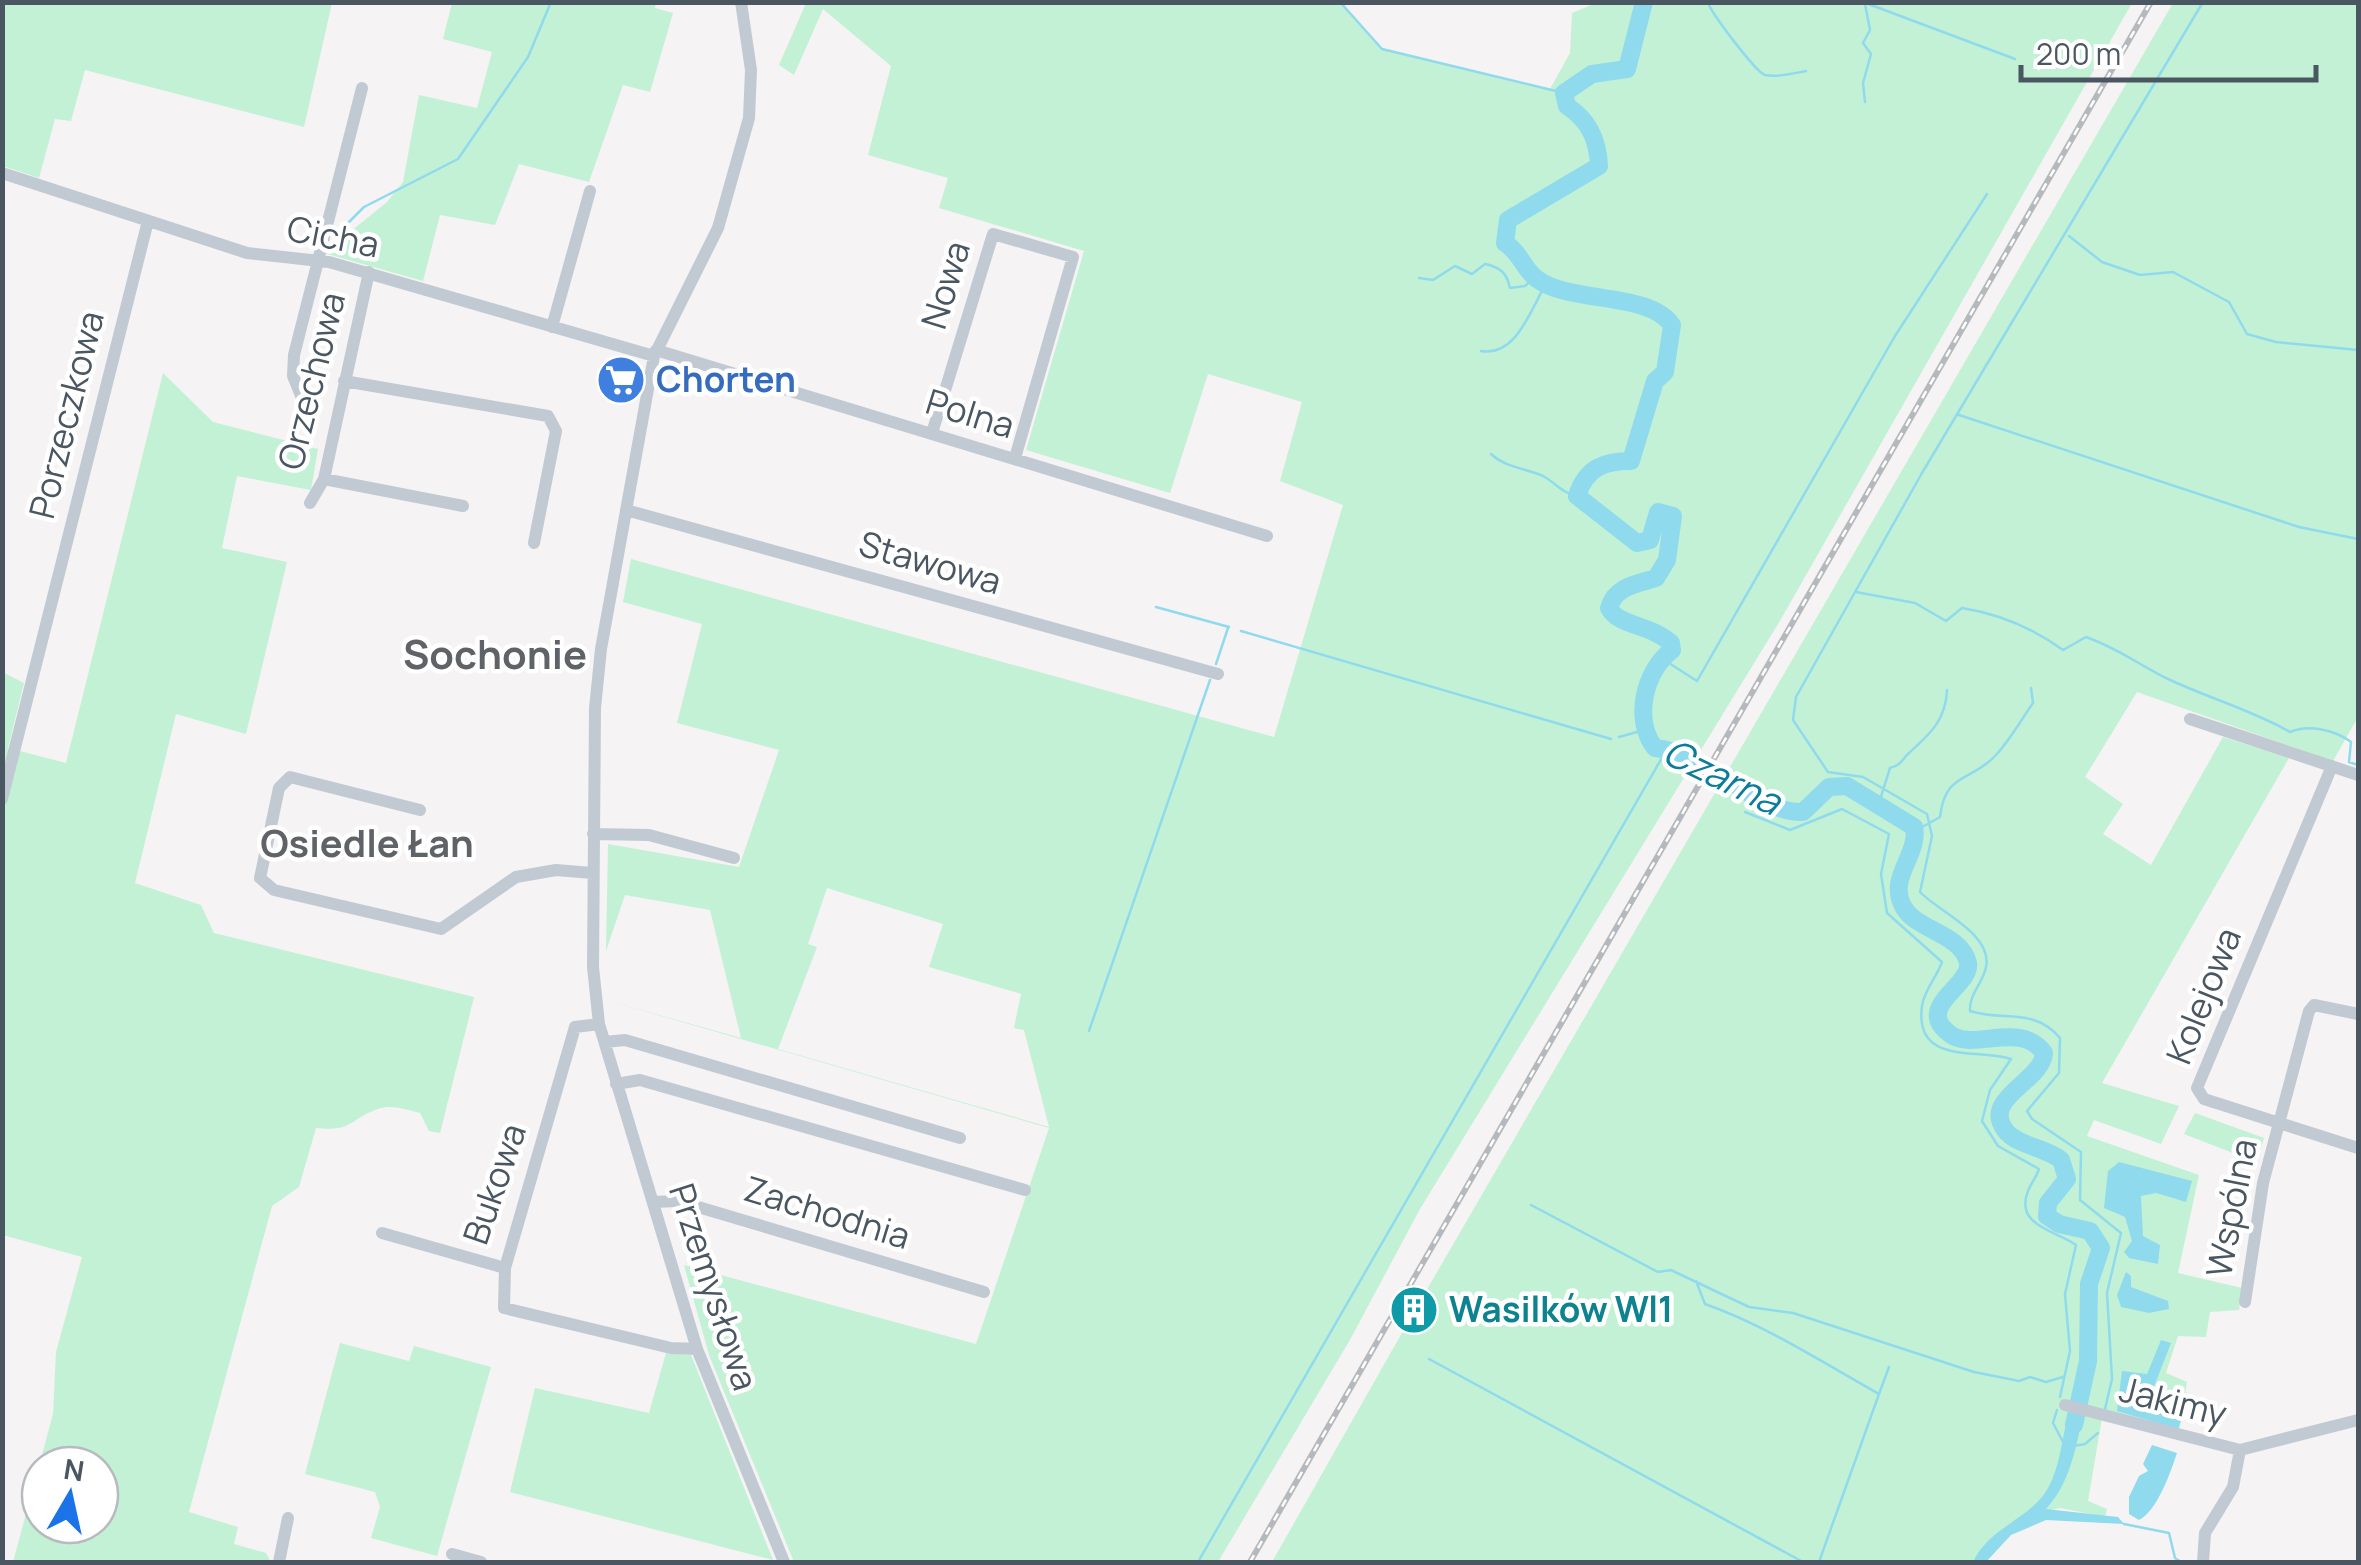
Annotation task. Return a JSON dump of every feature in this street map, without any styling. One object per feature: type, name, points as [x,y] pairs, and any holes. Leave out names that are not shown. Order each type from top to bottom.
[{"type":"street","name":"Przemysłowa","points":[[741,2],[751,70],[749,118],[740,160],[718,228],[655,353],[600,649],[592,872],[604,1042],[697,1348],[784,1562]]},
{"type":"street","points":[[304,403],[293,376],[294,355],[362,88]]},
{"type":"street","name":"Cicha","points":[[2,173],[248,253],[316,258],[552,328],[655,353]]},
{"type":"street","points":[[552,328],[590,192]]},
{"type":"street","name":"Porzeczkowa","points":[[2,798],[148,221]]},
{"type":"street","name":"Nowa","points":[[932,433],[993,234],[1073,257],[1015,458]]},
{"type":"street","name":"Orzechowa","points":[[310,503],[324,478],[369,272]]},
{"type":"street","name":"Polna","points":[[655,353],[1267,536]]},
{"type":"street","points":[[344,381],[548,416],[556,431],[534,543]]},
{"type":"street","points":[[324,478],[463,506]]},
{"type":"street","name":"Stawowa","points":[[626,510],[1218,674]]},
{"type":"street","points":[[2190,719],[2358,775]]},
{"type":"street","name":"Kolejowa","points":[[2332,766],[2197,1088],[2204,1099],[2358,1148]]},
{"type":"street","points":[[420,810],[290,776],[280,788],[260,878],[274,890],[441,929],[516,878],[556,870],[592,872]]},
{"type":"street","points":[[593,834],[649,835],[734,858]]},
{"type":"street","name":"Wspólna","points":[[2245,1302],[2263,1184],[2309,1011],[2314,1004],[2324,1004],[2358,1014]]},
{"type":"street","name":"Bukowa","points":[[382,1233],[505,1268],[575,1027],[600,1024]]},
{"type":"street","points":[[604,1042],[625,1040],[960,1138]]},
{"type":"street","points":[[616,1084],[640,1080],[1025,1190]]},
{"type":"street","name":"Zachodnia","points":[[652,1202],[678,1200],[984,1292]]},
{"type":"street","points":[[505,1268],[504,1308],[671,1348],[697,1348]]},
{"type":"street","name":"Jakimy","points":[[2065,1405],[2240,1450],[2358,1420]]},
{"type":"street","points":[[2203,1562],[2205,1533],[2234,1488],[2240,1450]]},
{"type":"street","points":[[279,1562],[288,1518]]},
{"type":"street","points":[[452,1554],[481,1562]]},
{"type":"green space","points":[[3,2],[332,3],[304,127],[85,70],[71,121],[55,119],[39,178],[3,166]]},
{"type":"green space","points":[[656,2],[655,8],[673,13],[650,92],[623,85],[589,182],[519,164],[495,225],[440,215],[423,281],[324,253],[387,202],[403,182],[419,95],[477,108],[492,52],[443,39],[452,3]]},
{"type":"green space","points":[[806,3],[1340,3],[1382,49],[1550,89],[1570,53],[1572,13],[1596,3],[2132,3],[1781,619],[1420,1209],[1351,1338],[1218,1562],[794,1562],[709,1355],[684,1265],[976,1344],[1049,1128],[606,1000],[741,1038],[710,910],[625,895],[606,951],[608,844],[739,867],[779,750],[677,723],[702,624],[623,602],[631,559],[1274,737],[1343,505],[1280,481],[1302,402],[1208,374],[1170,493],[1026,450],[1084,251],[939,208],[948,178],[868,155],[891,66],[823,9],[794,75],[779,65]],"holes":[[[827,888],[943,924],[929,967],[1021,994],[1014,1028],[1024,1030],[1049,1127],[778,1049],[817,947],[808,944]]]},
{"type":"green space","points":[[2173,3],[2358,3],[2358,717],[2333,761],[2137,692],[2085,777],[2123,804],[2103,834],[2151,865],[2223,737],[2289,758],[2102,1083],[2179,1106],[2161,1144],[2094,1120],[2087,1136],[2199,1175],[2178,1273],[2242,1288],[2239,1310],[2210,1312],[2206,1337],[2178,1336],[2166,1373],[2187,1382],[2178,1439],[2102,1418],[2088,1501],[2107,1509],[2105,1517],[2060,1508],[2024,1517],[1979,1562],[1272,1562],[1407,1324],[1416,1324],[1426,1305],[1422,1298]]},
{"type":"green space","points":[[163,373],[213,422],[318,449],[311,490],[237,476],[222,548],[287,562],[246,734],[176,714],[135,883],[201,905],[214,933],[474,997],[440,1133],[429,1131],[420,1113],[394,1107],[378,1109],[344,1126],[316,1128],[299,1187],[272,1206],[189,1512],[238,1527],[234,1544],[266,1553],[271,1562],[13,1562],[20,1536],[20,1545],[120,1545],[120,1445],[45,1445],[53,1414],[56,1352],[82,1257],[3,1235],[2,672],[24,683],[8,748],[66,763]]},
{"type":"green space","points":[[2195,1113],[2264,1138],[2256,1162],[2184,1134]]},
{"type":"green space","points":[[340,1343],[409,1361],[414,1346],[491,1367],[437,1556],[371,1538],[380,1507],[375,1492],[305,1474]]},
{"type":"green space","points":[[666,1353],[691,1355],[773,1560],[510,1492],[535,1388],[649,1413]]},
{"type":"water","points":[[2119,1162],[2192,1181],[2186,1202],[2156,1193],[2141,1196],[2143,1236],[2160,1245],[2158,1264],[2129,1258],[2124,1252],[2132,1241],[2125,1217],[2104,1208],[2108,1171]]},
{"type":"water","points":[[2126,1272],[2131,1276],[2131,1287],[2168,1301],[2169,1309],[2149,1313],[2121,1307],[2117,1295]]},
{"type":"water","points":[[2161,1340],[2171,1343],[2148,1402],[2183,1415],[2178,1429],[2117,1411],[2122,1371],[2147,1374]]},
{"type":"water","points":[[2069,1411],[2083,1414],[2078,1440],[2066,1476],[2046,1509],[2118,1517],[2124,1524],[2046,1520],[2011,1535],[1986,1562],[1973,1562],[1988,1541],[2045,1493],[2057,1464]]},
{"type":"water","points":[[2152,1445],[2177,1453],[2157,1500],[2139,1520],[2129,1514],[2129,1497],[2139,1476],[2148,1471],[2143,1464]]},
{"type":"waterway","points":[[333,238],[364,207],[458,159],[528,57],[551,2]]},
{"type":"waterway","points":[[1340,2],[1382,49],[1564,93]]},
{"type":"waterway","name":"Czarna","points":[[1644,2],[1627,69],[1592,74],[1564,93],[1567,106],[1591,132],[1599,166],[1508,220],[1505,243],[1537,279],[1551,287],[1646,307],[1672,325],[1665,372],[1655,381],[1631,461],[1613,462],[1591,472],[1577,496],[1637,543],[1650,540],[1658,512],[1673,516],[1667,560],[1656,578],[1621,590],[1609,608],[1620,618],[1671,643],[1672,650],[1654,670],[1649,683],[1644,724],[1655,748],[1693,760],[1769,804],[1803,812],[1829,787],[1847,786],[1914,827],[1915,837],[1899,887],[1904,908],[1957,945],[1968,963],[1962,980],[1940,1006],[1940,1024],[1959,1039],[2023,1039],[2044,1053],[2034,1072],[2007,1099],[2000,1119],[2010,1135],[2061,1160],[2067,1179],[2048,1203],[2047,1216],[2059,1224],[2090,1231],[2101,1248],[2089,1284],[2088,1361],[2074,1425]]},
{"type":"waterway","points":[[1708,2],[1734,41],[1765,75],[1806,71]]},
{"type":"waterway","points":[[1863,2],[2015,59]]},
{"type":"waterway","points":[[2105,1409],[2112,1379],[2107,1293],[2121,1233],[2080,1200],[2081,1152],[2032,1119],[2027,1111],[2059,1073],[2060,1038],[2040,1022],[1970,1011],[1986,967],[1986,955],[1973,934],[1920,892],[1932,836],[1927,814],[1863,777],[1828,772],[1793,720],[1796,697],[1922,473],[2203,2]]},
{"type":"waterway","points":[[1865,4],[1870,30],[1863,43],[1871,54],[1863,83],[1865,102]]},
{"type":"waterway","points":[[1661,658],[1697,681],[1895,336],[1987,194]]},
{"type":"waterway","points":[[2069,236],[2102,262],[2140,275],[2173,272],[2229,302],[2247,334],[2276,342],[2358,350]]},
{"type":"waterway","points":[[1419,278],[1433,280],[1455,266],[1472,274],[1485,264],[1502,272],[1510,288],[1525,286],[1535,277]]},
{"type":"waterway","points":[[1481,351],[1494,351],[1513,339],[1547,282]]},
{"type":"waterway","points":[[1959,415],[2299,527],[2358,539]]},
{"type":"waterway","points":[[1491,454],[1509,465],[1543,476],[1577,496]]},
{"type":"waterway","points":[[1856,592],[1915,603],[1946,621],[1962,608],[1989,614],[2028,629],[2063,650],[2086,637],[2168,679],[2290,732],[2313,728],[2337,734],[2351,742],[2349,762],[2358,765]]},
{"type":"waterway","points":[[1156,607],[1229,627]]},
{"type":"waterway","points":[[1216,664],[1228,628]]},
{"type":"waterway","points":[[1241,631],[1611,739]]},
{"type":"waterway","points":[[1089,1031],[1210,680]]},
{"type":"waterway","points":[[1915,831],[1940,817],[1953,785],[2001,749],[2033,703],[2031,688]]},
{"type":"waterway","points":[[1878,806],[1890,768],[1899,764],[1935,726],[1944,710],[1947,690]]},
{"type":"waterway","points":[[1619,737],[1644,730]]},
{"type":"waterway","points":[[1198,1562],[1667,749]]},
{"type":"waterway","points":[[1745,812],[1790,830],[1842,809],[1889,834],[1881,874],[1887,913],[1942,962],[1922,1006],[1922,1025],[1928,1038],[1951,1051],[2011,1059],[1990,1090],[1982,1121],[1998,1146],[2039,1169],[2025,1203],[2032,1220],[2076,1245],[2065,1294],[2070,1351],[2060,1397]]},
{"type":"waterway","points":[[1531,1205],[1658,1272],[1671,1270],[1749,1307],[1793,1313],[1974,1372],[2019,1381],[2030,1377],[2046,1382],[2063,1377]]},
{"type":"waterway","points":[[1696,1281],[1705,1304],[1771,1333],[1879,1394],[1819,1562]]},
{"type":"waterway","points":[[1429,1359],[1803,1562]]},
{"type":"waterway","points":[[1879,1394],[1889,1367]]},
{"type":"waterway","points":[[2057,1410],[2053,1423],[2063,1442]]},
{"type":"waterway","points":[[2074,1446],[2085,1444],[2098,1433]]},
{"type":"waterway","points":[[2124,1524],[2169,1533],[2175,1558],[2181,1562]]},
{"type":"railway","points":[[1250,1562],[2151,2]]},
{"type":"place","name":"Chorten","points":[[621,380]]},
{"type":"place","name":"Wasilków Wl1","points":[[1414,1310]]},
{"type":"district","name":"Sochonie","points":[[495,655]]},
{"type":"district","name":"Osiedle Łan","points":[[367,844]]}]
